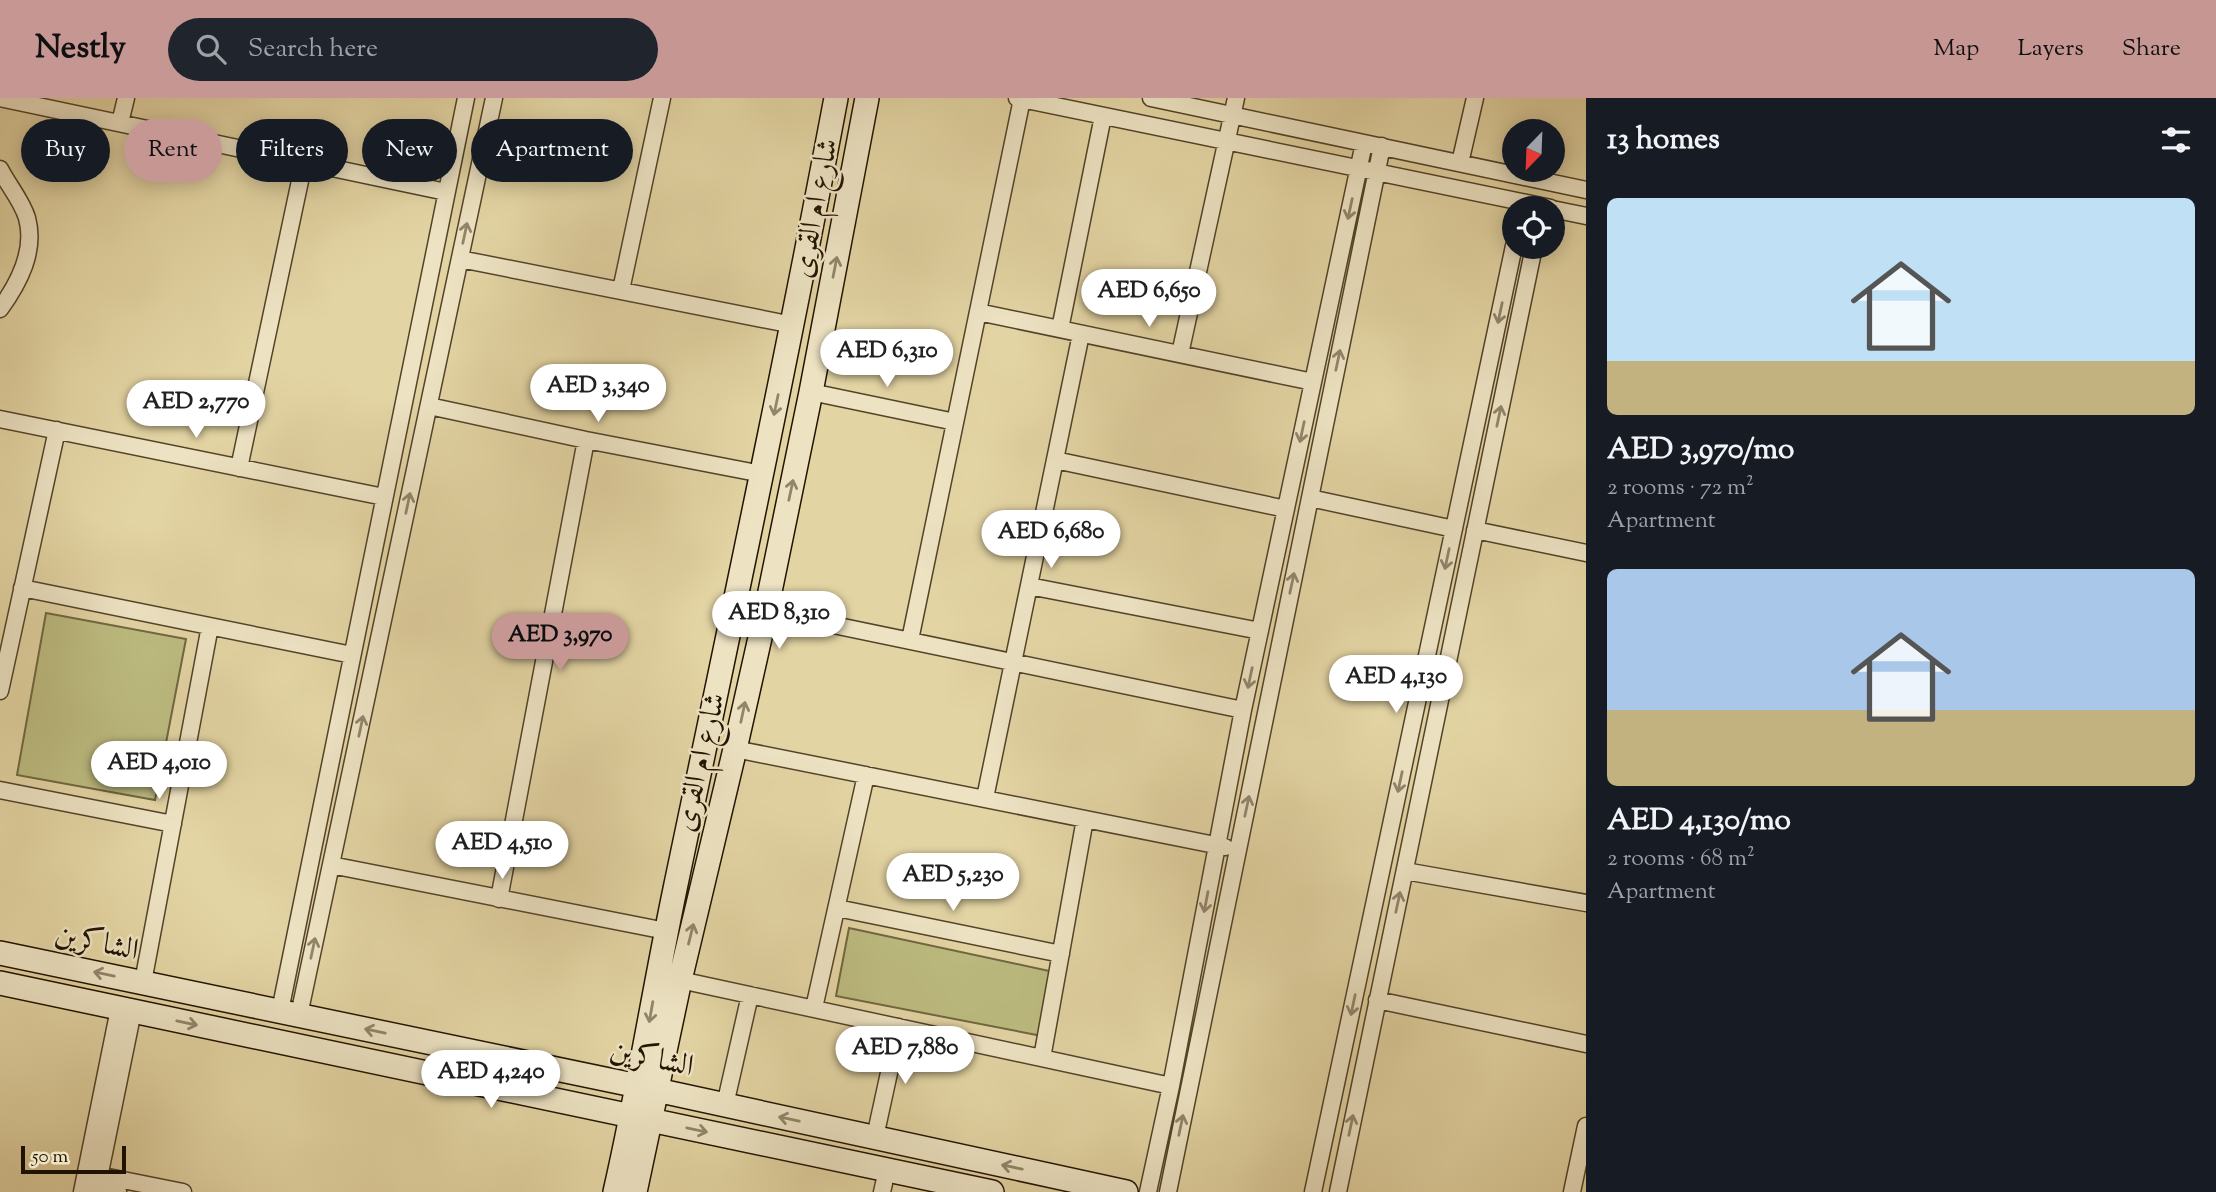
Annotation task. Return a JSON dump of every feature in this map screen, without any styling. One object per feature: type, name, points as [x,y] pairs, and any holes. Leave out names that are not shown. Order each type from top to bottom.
[{"type":"main road","name":"شارع ام القرى","points":[[635,1192],[641,1119],[666,931],[793,325],[836,98]]},
{"type":"main road","name":"شارع ام القرى","points":[[647,1088],[680,980],[766,611],[867,98]]},
{"type":"main road","points":[[814,215],[843,221]]},
{"type":"main road","name":"الشاكرين","points":[[0,953],[647,1088],[1126,1192]]},
{"type":"main road","name":"الشاكرين","points":[[0,983],[641,1119],[896,1182],[983,1190]]},
{"type":"main road","name":"شارع ام القرى","points":[[615,1192],[641,1119]]},
{"type":"main road","points":[[980,1160],[983,1190]]},
{"type":"street","points":[[0,98],[236,148]]},
{"type":"street","points":[[120,123],[126,98]]},
{"type":"street","points":[[289,1013],[352,655],[466,98]]},
{"type":"street","points":[[289,1013],[331,865],[494,98]]},
{"type":"street","points":[[621,290],[662,98]]},
{"type":"street","points":[[910,640],[1020,98],[1502,200]]},
{"type":"street","points":[[1151,98],[1586,190]]},
{"type":"street","points":[[1180,354],[1236,98]]},
{"type":"street","points":[[1460,163],[1475,98]]},
{"type":"street","points":[[1060,329],[1103,116]]},
{"type":"street","points":[[1148,1192],[1243,710],[1364,143]]},
{"type":"street","points":[[1168,1192],[1381,146]]},
{"type":"street","points":[[0,170],[27,216],[30,243],[24,271],[0,309]]},
{"type":"street","points":[[348,171],[446,192]]},
{"type":"street","points":[[239,468],[300,182]]},
{"type":"street","points":[[1565,212],[1586,216]]},
{"type":"street","points":[[460,259],[793,325]]},
{"type":"street","points":[[1313,1192],[1511,259]]},
{"type":"street","points":[[1338,1192],[1532,259]]},
{"type":"street","points":[[978,312],[1313,382]]},
{"type":"street","points":[[985,799],[1081,334]]},
{"type":"street","points":[[811,392],[955,422]]},
{"type":"street","points":[[429,406],[762,474]]},
{"type":"street","points":[[0,419],[384,497]]},
{"type":"street","points":[[0,691],[57,430]]},
{"type":"street","points":[[499,899],[586,440]]},
{"type":"street","points":[[1055,460],[1286,509]]},
{"type":"street","points":[[1468,461],[1489,464]]},
{"type":"street","points":[[1310,498],[1454,530]]},
{"type":"street","points":[[1475,530],[1586,553]]},
{"type":"street","points":[[1029,586],[1260,631]]},
{"type":"street","points":[[22,588],[352,655]]},
{"type":"street","points":[[766,611],[1243,710]]},
{"type":"street","points":[[143,982],[210,626]]},
{"type":"street","points":[[735,749],[1238,849]]},
{"type":"street","points":[[814,1008],[866,775]]},
{"type":"street","points":[[0,790],[173,824]]},
{"type":"street","points":[[1042,1058],[1085,819]]},
{"type":"street","points":[[331,865],[666,931]]},
{"type":"street","points":[[1405,870],[1586,904]]},
{"type":"street","points":[[837,908],[1061,954]]},
{"type":"street","points":[[680,980],[1171,1086]]},
{"type":"street","points":[[725,1105],[750,995]]},
{"type":"street","points":[[1377,1000],[1586,1044]]},
{"type":"street","points":[[93,1187],[126,1010]]},
{"type":"street","points":[[93,1187],[126,1010]]},
{"type":"street","points":[[875,1137],[899,1027]]},
{"type":"street","points":[[1572,1192],[1586,1126]]},
{"type":"street","points":[[93,1187],[118,1192]]},
{"type":"street","points":[[93,1187],[183,1192]]},
{"type":"shaded area","points":[[46,613],[186,639],[155,800],[17,775]]},
{"type":"shaded area","points":[[849,928],[1054,972],[1042,1036],[836,996]]}]
